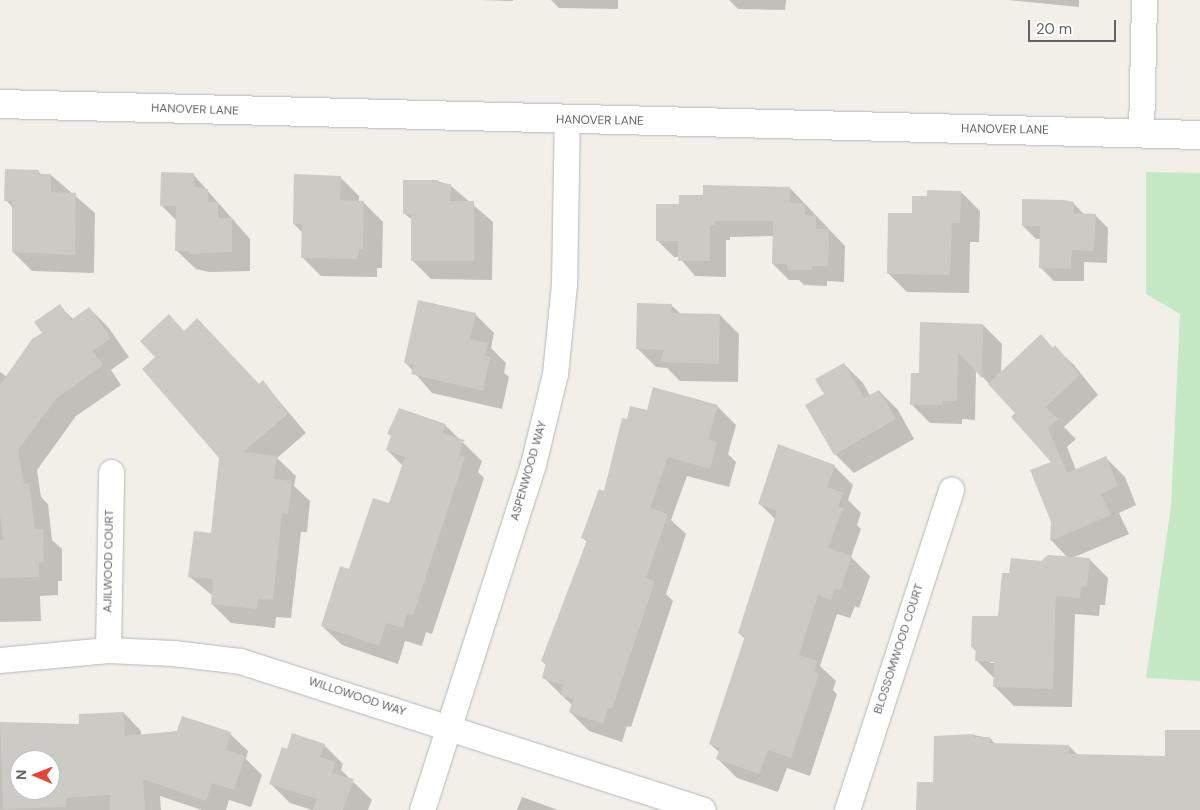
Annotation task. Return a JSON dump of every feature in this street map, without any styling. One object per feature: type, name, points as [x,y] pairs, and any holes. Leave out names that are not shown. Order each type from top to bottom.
[{"type":"street","points":[[1141,134],[1144,0]]},
{"type":"street","name":"HANOVER LANE","points":[[0,104],[1200,135]]},
{"type":"street","name":"ASPENWOOD WAY","points":[[422,810],[533,464],[555,374],[564,284],[567,120]]},
{"type":"street","name":"AJILWOOD COURT","points":[[108,650],[111,472]]},
{"type":"street","name":"BLOSSOMWOOD COURT","points":[[847,810],[951,489]]},
{"type":"street","name":"WILLOWOOD WAY","points":[[0,660],[108,650],[172,652],[240,661],[450,726],[703,810]]},
{"type":"green space","points":[[1146,172],[1200,173],[1200,681],[1146,678],[1171,507],[1180,314],[1146,294]]},
{"type":"building","points":[[5,169],[39,170],[39,174],[51,174],[51,192],[76,193],[75,255],[12,252],[12,201],[4,201]]},
{"type":"building","points":[[161,172],[194,173],[194,187],[208,189],[208,202],[218,202],[218,218],[232,218],[232,252],[189,254],[189,251],[175,251],[176,206],[160,206]]},
{"type":"building","points":[[294,174],[341,176],[340,200],[364,201],[363,249],[359,249],[358,259],[301,258],[302,224],[293,224]]},
{"type":"building","points":[[403,180],[438,180],[438,183],[451,184],[450,201],[474,201],[474,261],[411,261],[411,214],[403,214]]},
{"type":"building","points":[[703,185],[790,187],[790,203],[805,203],[805,215],[816,216],[816,229],[829,229],[828,266],[812,266],[812,270],[787,270],[787,264],[772,264],[773,221],[715,221],[715,225],[710,225],[710,261],[678,261],[678,241],[656,241],[656,204],[679,204],[679,195],[703,195]]},
{"type":"building","points":[[927,190],[961,191],[960,223],[952,223],[950,275],[887,274],[888,213],[912,213],[912,196],[927,196]]},
{"type":"building","points":[[1022,199],[1074,202],[1074,213],[1096,214],[1094,251],[1072,250],[1071,269],[1039,268],[1040,226],[1022,226]]},
{"type":"building","points":[[418,300],[476,313],[470,339],[488,343],[485,356],[490,357],[483,391],[411,374],[414,365],[404,363]]},
{"type":"building","points":[[637,303],[672,304],[671,313],[720,314],[719,364],[660,362],[664,350],[636,349]]},
{"type":"building","points":[[60,304],[71,320],[89,307],[111,338],[93,351],[103,365],[57,398],[18,450],[24,484],[29,483],[35,529],[43,529],[44,562],[39,562],[39,577],[0,578],[0,540],[3,540],[0,514],[0,385],[32,339],[42,333],[34,322]]},
{"type":"building","points":[[169,314],[184,331],[197,318],[259,384],[263,380],[288,414],[243,452],[277,456],[274,479],[292,481],[288,514],[282,513],[273,600],[258,599],[257,609],[211,604],[213,579],[188,577],[194,531],[211,533],[219,458],[142,369],[155,357],[140,341]]},
{"type":"building","points":[[920,322],[983,324],[982,378],[958,352],[957,401],[943,401],[943,405],[910,405],[911,373],[919,373]]},
{"type":"building","points":[[1041,334],[1053,348],[1055,345],[1080,375],[1046,407],[1058,419],[1048,428],[1067,473],[1106,456],[1118,486],[1101,494],[1111,515],[1050,541],[1051,522],[1030,470],[1051,462],[1011,417],[1015,413],[988,384]]},
{"type":"building","points":[[844,363],[864,398],[879,390],[896,419],[834,455],[805,405],[824,394],[815,379]]},
{"type":"building","points":[[653,387],[718,405],[708,439],[717,442],[710,469],[668,457],[650,508],[668,514],[646,578],[655,581],[612,709],[608,708],[603,724],[569,712],[573,699],[560,695],[563,685],[542,678],[546,663],[541,661],[587,540],[581,538],[599,489],[604,491],[622,418],[627,419],[630,406],[647,410]]},
{"type":"building","points":[[399,408],[446,424],[442,433],[464,440],[459,455],[465,457],[413,615],[407,614],[403,628],[386,623],[379,646],[321,626],[340,566],[349,569],[373,498],[389,503],[405,457],[386,450],[391,435],[387,434]]},
{"type":"building","points":[[778,444],[835,465],[827,487],[843,493],[838,507],[843,508],[828,548],[852,556],[840,590],[835,588],[831,600],[818,595],[799,655],[817,661],[814,672],[819,674],[791,758],[768,750],[759,774],[716,759],[720,748],[709,744],[745,636],[738,633],[777,511],[758,504]]},
{"type":"building","points":[[1048,555],[1090,558],[1087,587],[1081,586],[1080,598],[1056,596],[1053,689],[993,687],[994,662],[975,661],[976,648],[971,647],[972,616],[998,616],[1002,573],[1009,573],[1011,558],[1041,561]]},
{"type":"building","points":[[124,712],[125,736],[177,731],[182,716],[231,732],[226,750],[245,756],[234,790],[212,783],[206,801],[143,779],[145,810],[110,810],[110,795],[66,798],[66,807],[3,809],[0,722],[79,724],[79,714]]},
{"type":"building","points":[[1165,730],[1200,730],[1200,810],[916,810],[917,782],[933,782],[934,736],[974,734],[974,737],[990,737],[990,743],[1069,745],[1069,754],[1165,756]]},
{"type":"building","points":[[292,733],[325,744],[320,757],[335,762],[332,773],[354,779],[343,810],[313,810],[317,799],[269,784],[282,747],[287,749]]}]
